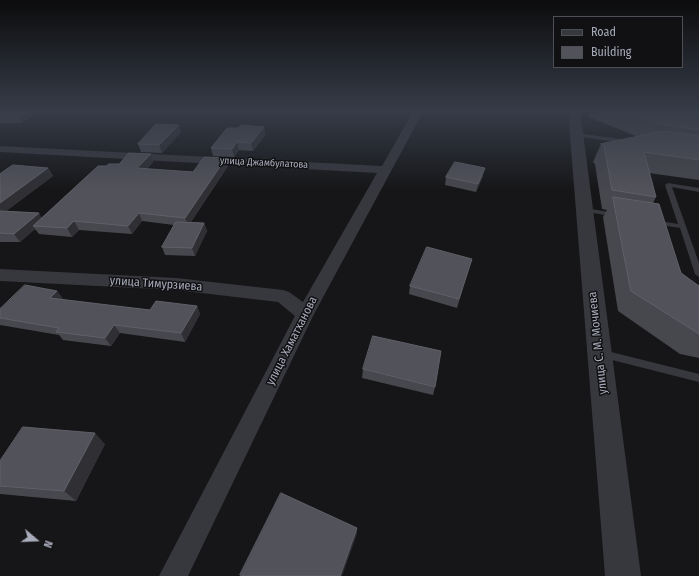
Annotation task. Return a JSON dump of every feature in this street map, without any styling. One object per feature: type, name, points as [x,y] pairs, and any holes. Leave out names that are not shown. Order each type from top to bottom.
[{"type":"street","name":"улица Хаматханова","points":[[173,576],[305,314],[403,137]]},
{"type":"street","name":"улица С. М. Мочиева","points":[[577,137],[622,576]]},
{"type":"street","name":"улица Джамбулатова","points":[[0,149],[384,170]]},
{"type":"street","name":"улица Тимурзиева","points":[[0,275],[176,284],[283,296],[305,314]]},
{"type":"lane","points":[[590,137],[638,144]]},
{"type":"lane","points":[[699,190],[668,185],[699,274]]},
{"type":"lane","points":[[585,210],[622,217]]},
{"type":"lane","points":[[645,221],[683,227]]},
{"type":"lane","points":[[599,353],[699,378]]},
{"type":"building","points":[[144,137],[167,137],[159,145],[138,144]]},
{"type":"building","points":[[220,137],[256,137],[251,143],[237,142],[232,149],[211,148]]},
{"type":"building","points":[[636,137],[699,137],[699,160],[644,152],[656,197],[612,190],[604,146],[601,144]]},
{"type":"building","points":[[129,153],[151,154],[137,168],[193,172],[204,157],[226,158],[185,218],[139,213],[128,226],[74,221],[67,228],[33,226],[98,166],[119,164]]},
{"type":"building","points":[[455,162],[485,168],[478,184],[446,177]]},
{"type":"building","points":[[13,165],[48,168],[0,203],[0,174]]},
{"type":"building","points":[[613,197],[659,204],[681,273],[699,286],[699,334],[631,291]]},
{"type":"building","points":[[0,211],[39,213],[14,234],[0,233]]},
{"type":"building","points":[[176,222],[204,223],[192,248],[162,247]]},
{"type":"building","points":[[427,247],[472,259],[459,299],[410,286]]},
{"type":"building","points":[[25,285],[57,291],[50,298],[150,310],[156,301],[197,306],[181,333],[114,325],[105,338],[56,332],[59,328],[0,318],[0,309]]},
{"type":"building","points":[[373,336],[441,351],[435,387],[363,369]]},
{"type":"building","points":[[23,427],[95,433],[64,491],[0,486],[0,461]]},
{"type":"building","points":[[281,493],[357,528],[340,576],[240,575]]}]
